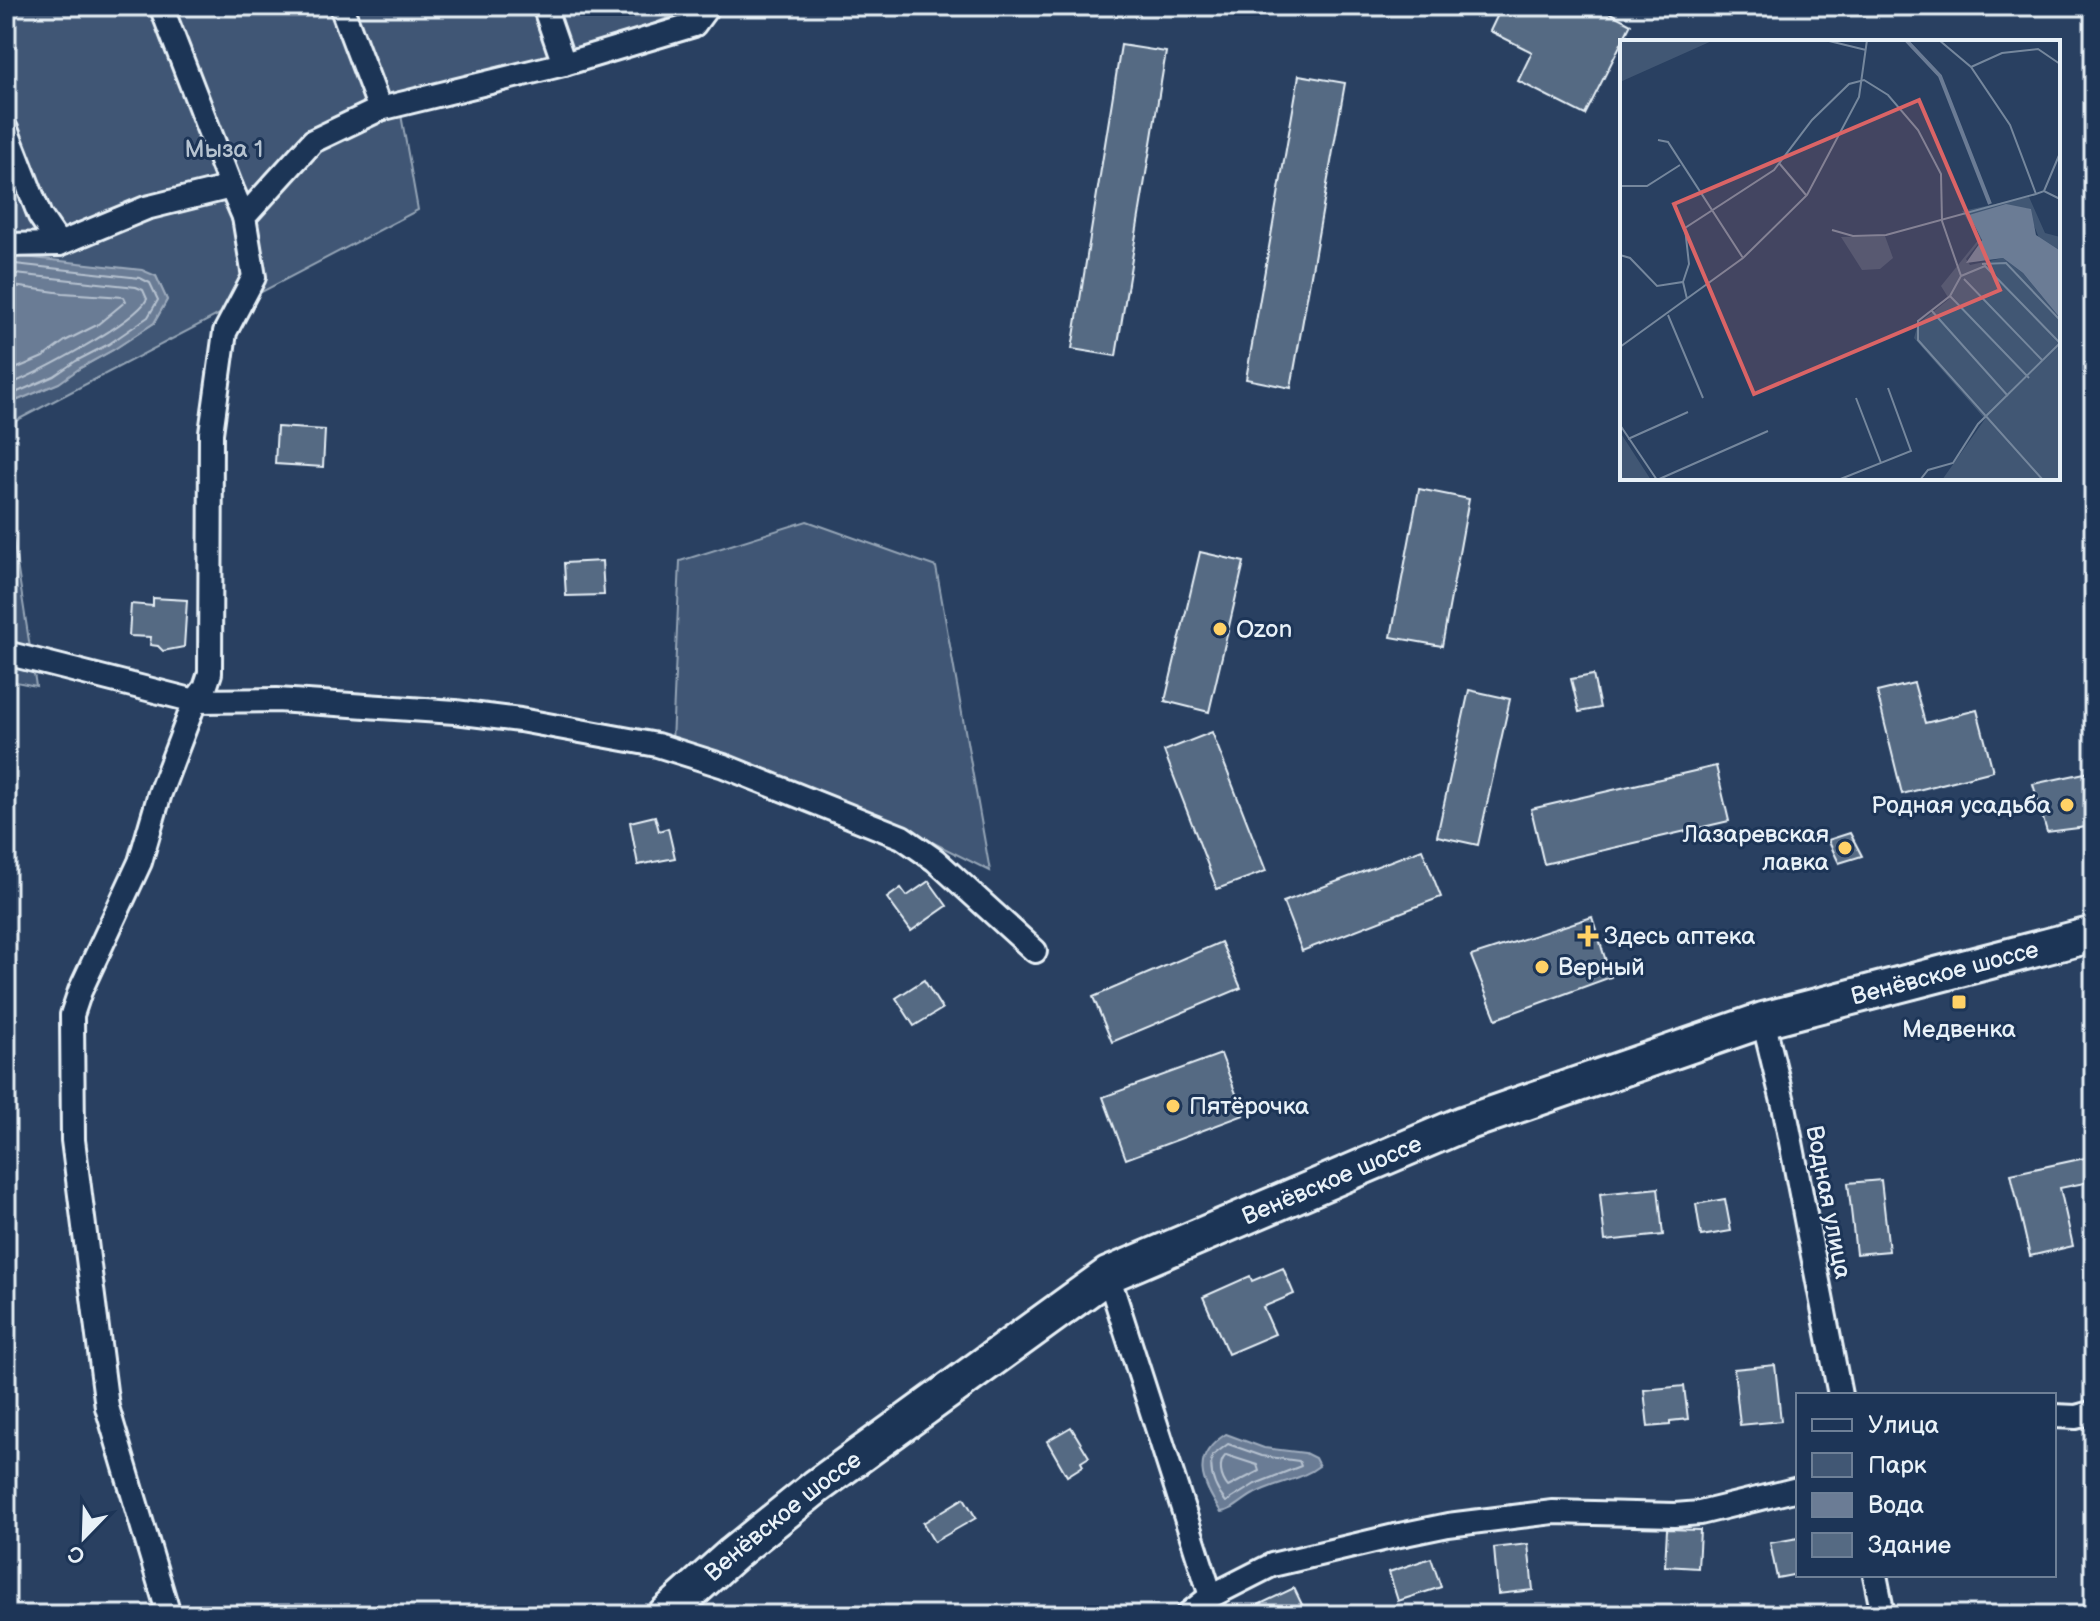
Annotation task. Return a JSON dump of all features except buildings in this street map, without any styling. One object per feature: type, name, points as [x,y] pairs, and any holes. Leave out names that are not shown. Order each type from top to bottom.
[{"type":"main road","name":"Венёвское шоссе","points":[[665,1615],[733,1554],[816,1487],[1108,1275],[1463,1124],[1763,1020],[2094,934]]},
{"type":"street","points":[[161,6],[244,217],[254,277],[225,332],[216,383],[211,433],[210,673],[205,688],[195,701],[160,793],[140,862],[80,991],[72,1015],[71,1055],[73,1140],[107,1407],[169,1615]]},
{"type":"street","points":[[341,6],[380,109]]},
{"type":"street","points":[[544,6],[564,64]]},
{"type":"street","points":[[244,217],[313,141],[380,109],[564,64],[694,25],[708,6]]},
{"type":"street","points":[[6,129],[40,216],[59,244]]},
{"type":"street","points":[[6,245],[59,244],[146,208],[231,187]]},
{"type":"street","points":[[6,653],[195,701],[277,700],[455,712],[520,720],[657,745],[724,766],[902,837],[935,860],[1035,951]]},
{"type":"street","name":"Водная улица","points":[[1763,1020],[1784,1106],[1840,1393]]},
{"type":"street","points":[[1108,1275],[1211,1596]]},
{"type":"street","points":[[2056,1416],[2076,1417],[2094,1412]]},
{"type":"street","points":[[1187,1615],[1211,1596],[1272,1565],[1448,1525],[1553,1512],[1700,1513],[1796,1489]]},
{"type":"street","points":[[1875,1577],[1883,1615]]},
{"type":"green space","name":"Мыза 1","points":[[6,6],[694,6],[581,56],[397,92],[418,210],[6,426],[6,405],[58,383],[113,350],[154,323],[167,300],[156,276],[6,255]]},
{"type":"green space","points":[[6,493],[36,686],[6,680]]},
{"type":"green space","points":[[807,521],[936,567],[990,871],[912,832],[672,742],[680,561]]},
{"type":"water","points":[[6,255],[142,270],[156,276],[167,300],[154,323],[113,350],[59,383],[6,405]]},
{"type":"water","points":[[1226,1434],[1264,1448],[1305,1453],[1315,1458],[1319,1466],[1304,1475],[1262,1490],[1221,1512],[1208,1490],[1202,1470],[1207,1452]]},
{"type":"place","name":"Ozon","points":[[1220,629]]},
{"type":"place","name":"Родная усадьба","points":[[2067,805]]},
{"type":"place","name":"Лазаревская лавка","points":[[1845,848]]},
{"type":"place","name":"Здесь аптека","points":[[1588,936]]},
{"type":"place","name":"Верный","points":[[1542,967]]},
{"type":"place","name":"Медвенка","points":[[1959,1002]]},
{"type":"place","name":"Пятёрочка","points":[[1173,1106]]}]
